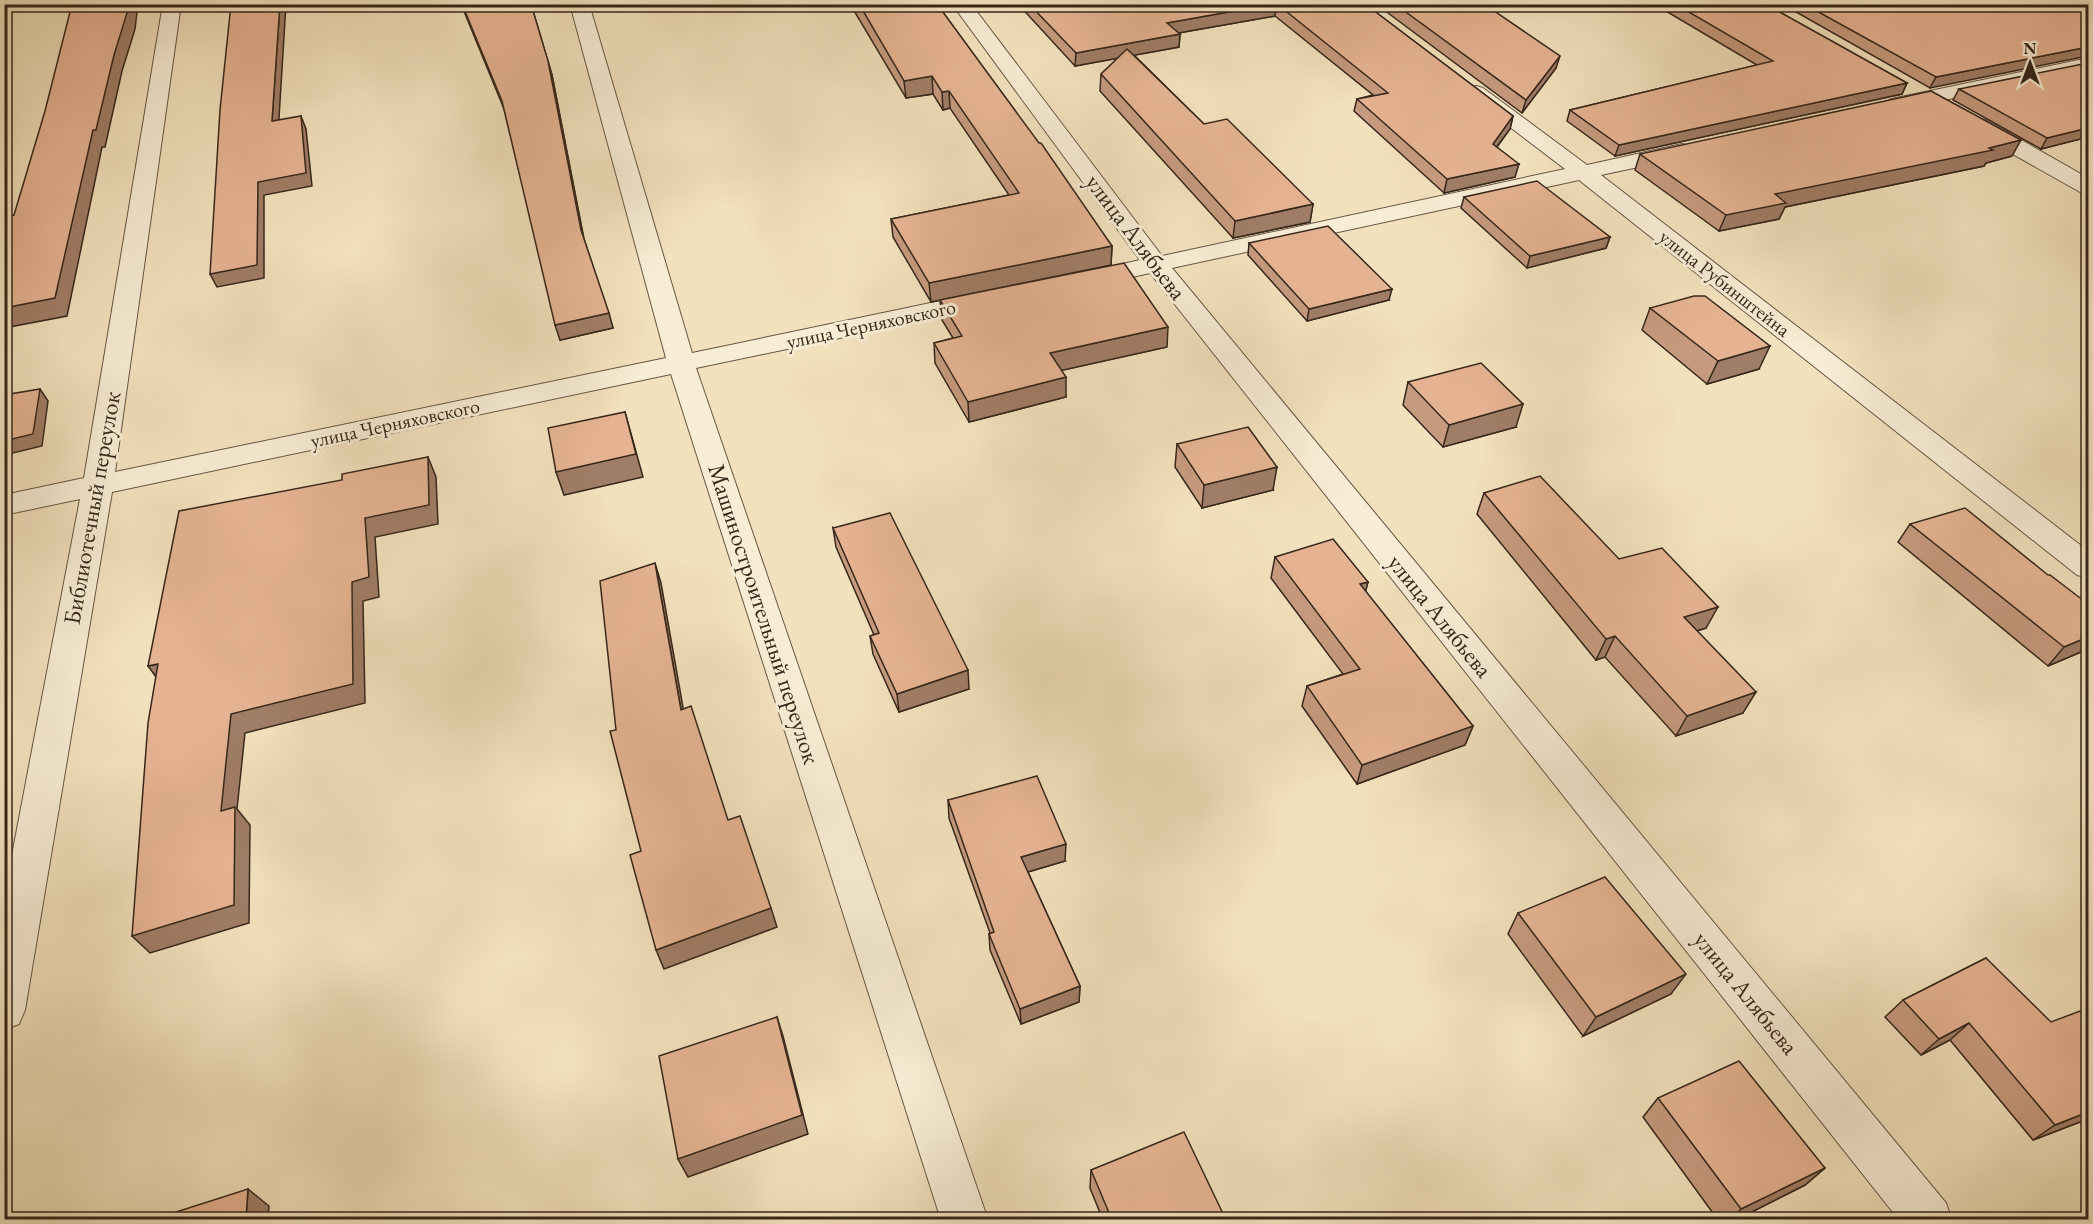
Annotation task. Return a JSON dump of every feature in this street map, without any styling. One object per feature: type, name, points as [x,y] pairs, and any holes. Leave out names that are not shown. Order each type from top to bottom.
[{"type":"street","name":"Библиотечный переулок","points":[[4,1010],[98,485],[172,4]]},
{"type":"street","name":"Машиностроительный переулок","points":[[579,4],[681,363],[965,1220]]},
{"type":"street","name":"улица Алябьева","points":[[961,4],[1155,265],[1929,1220]]},
{"type":"street","points":[[1871,110],[2088,64]]},
{"type":"street","name":"улица Рубинштейна","points":[[1452,75],[1584,172],[2088,567]]},
{"type":"street","points":[[1897,80],[2088,187]]},
{"type":"street","points":[[1063,284],[1710,145]]},
{"type":"street","name":"улица Черняховского","points":[[4,505],[1005,296]]},
{"type":"building","points":[[72,4],[128,4],[96,130],[93,130],[55,298],[4,308],[4,217],[14,215],[45,111]]},
{"type":"building","points":[[231,4],[280,4],[272,121],[301,116],[306,173],[258,182],[257,265],[210,274],[220,110]]},
{"type":"building","points":[[462,4],[531,4],[548,61],[581,230],[609,313],[555,325],[502,101]]},
{"type":"building","points":[[859,4],[937,4],[1041,143],[1112,246],[929,283],[891,219],[1019,193],[949,91],[942,92],[932,76],[904,81]]},
{"type":"building","points":[[1029,4],[1273,4],[1167,23],[1180,34],[1076,53]]},
{"type":"building","points":[[1277,4],[1365,4],[1513,116],[1493,144],[1519,164],[1447,179],[1357,99],[1388,93]]},
{"type":"building","points":[[1395,4],[1484,4],[1560,56],[1526,100]]},
{"type":"building","points":[[1675,4],[1765,4],[1907,83],[1619,145],[1570,110],[1773,61]]},
{"type":"building","points":[[1804,4],[2088,4],[2088,47],[1936,77]]},
{"type":"building","points":[[1127,49],[1204,124],[1227,119],[1313,204],[1235,221],[1101,74]]},
{"type":"building","points":[[2088,63],[2088,128],[2047,138],[1959,89]]},
{"type":"building","points":[[1931,91],[2021,140],[1989,148],[1993,150],[1775,194],[1786,203],[1726,215],[1640,154]]},
{"type":"building","points":[[1537,181],[1610,237],[1530,256],[1464,197]]},
{"type":"building","points":[[1328,226],[1392,289],[1309,309],[1249,243]]},
{"type":"building","points":[[1124,263],[1168,327],[1050,353],[1066,377],[968,402],[934,343],[962,336],[940,300]]},
{"type":"building","points":[[1694,296],[1705,296],[1770,346],[1718,361],[1650,308]]},
{"type":"building","points":[[1481,363],[1523,404],[1449,425],[1408,382]]},
{"type":"building","points":[[40,389],[33,434],[4,441],[4,395]]},
{"type":"building","points":[[625,412],[636,454],[556,472],[548,428]]},
{"type":"building","points":[[1248,427],[1277,467],[1204,485],[1177,444]]},
{"type":"building","points":[[428,457],[429,505],[365,518],[369,577],[352,582],[353,684],[231,714],[221,811],[235,807],[234,905],[132,936],[148,723],[158,664],[148,666],[179,511],[342,480],[342,474]]},
{"type":"building","points":[[1540,476],[1619,559],[1662,548],[1718,607],[1684,617],[1756,692],[1687,716],[1615,636],[1606,639],[1484,493]]},
{"type":"building","points":[[1965,508],[2088,604],[2088,637],[2064,647],[1910,524]]},
{"type":"building","points":[[890,513],[968,670],[897,694],[870,636],[879,633],[833,528]]},
{"type":"building","points":[[1333,539],[1368,582],[1360,584],[1473,726],[1362,765],[1307,686],[1360,669],[1275,557]]},
{"type":"building","points":[[655,563],[681,710],[691,706],[728,820],[740,816],[771,908],[656,950],[630,855],[641,851],[610,731],[616,730],[600,581]]},
{"type":"building","points":[[1037,776],[1066,844],[1021,857],[1080,986],[1020,1009],[989,934],[994,932],[948,800]]},
{"type":"building","points":[[1605,877],[1686,974],[1596,1017],[1518,913]]},
{"type":"building","points":[[1986,958],[2051,1022],[2088,1008],[2088,1112],[2055,1125],[1969,1023],[1939,1039],[1903,1000]]},
{"type":"building","points":[[777,1017],[802,1115],[678,1159],[659,1056]]},
{"type":"building","points":[[1739,1061],[1825,1168],[1741,1209],[1658,1098]]},
{"type":"building","points":[[1184,1132],[1226,1220],[1112,1220],[1091,1170]]},
{"type":"building","points":[[248,1189],[246,1220],[151,1220]]}]
